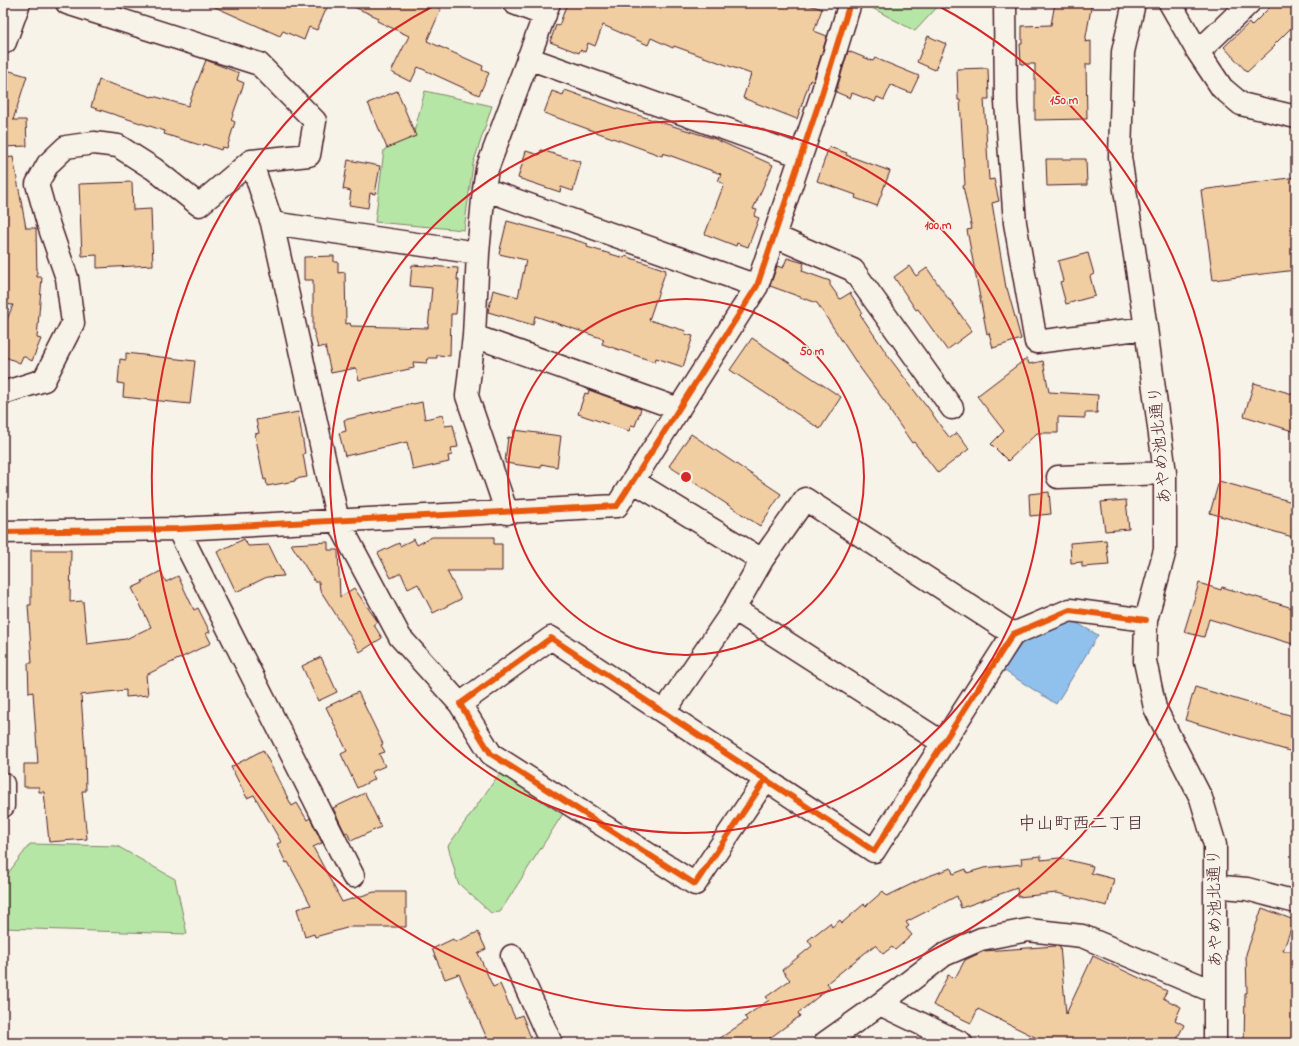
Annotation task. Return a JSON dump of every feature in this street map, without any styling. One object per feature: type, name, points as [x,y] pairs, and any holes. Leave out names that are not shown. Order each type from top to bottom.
[{"type":"street","points":[[3,41],[5,42],[19,3]]},
{"type":"street","points":[[3,393],[44,380],[73,323],[67,278],[48,223],[38,184],[48,164],[66,147],[94,143],[118,146],[154,169],[199,205],[251,161],[309,155],[315,121],[259,64],[67,3]]},
{"type":"street","points":[[507,513],[467,396],[474,336],[478,253],[487,169],[547,9],[514,3]]},
{"type":"street","points":[[3,532],[178,529],[507,513],[617,506],[757,286],[822,94],[850,3]]},
{"type":"street","points":[[1005,3],[1006,102],[1015,223],[1036,342],[1146,328]]},
{"type":"street","name":"あやめ池北通り","points":[[1134,3],[1122,52],[1120,157],[1146,328],[1165,474],[1165,550],[1146,620],[1145,661],[1155,708],[1202,798],[1214,845],[1215,1043]]},
{"type":"street","points":[[1170,3],[1198,52],[1222,88],[1241,104],[1296,117]]},
{"type":"street","points":[[1198,52],[1249,3]]},
{"type":"street","points":[[528,58],[801,156]]},
{"type":"street","points":[[251,161],[272,223],[338,521],[400,637],[460,704],[491,754],[695,884],[765,780]]},
{"type":"street","points":[[484,189],[757,286]]},
{"type":"street","points":[[272,223],[478,253]]},
{"type":"street","points":[[774,236],[853,270],[952,408]]},
{"type":"street","points":[[474,336],[679,409]]},
{"type":"street","points":[[1058,477],[1165,474]]},
{"type":"street","points":[[633,481],[762,560]]},
{"type":"street","points":[[664,712],[734,609],[762,560],[805,499],[1013,634]]},
{"type":"street","points":[[178,529],[353,876]]},
{"type":"street","points":[[734,609],[943,744]]},
{"type":"street","points":[[460,704],[551,638],[874,851],[1013,634],[1070,610],[1146,620]]},
{"type":"street","points":[[3,784],[3,805]]},
{"type":"street","points":[[1223,887],[1247,889],[1296,902]]},
{"type":"street","points":[[825,1043],[880,1004],[944,955],[981,939],[1028,930],[1082,936],[1215,992]]},
{"type":"street","points":[[512,956],[551,1043]]},
{"type":"street","points":[[880,1004],[961,1043]]},
{"type":"green space","points":[[863,3],[941,3],[915,31]]},
{"type":"green space","points":[[425,91],[492,106],[473,164],[464,230],[375,222],[384,150],[414,132]]},
{"type":"green space","points":[[502,770],[564,812],[500,912],[491,913],[458,883],[448,846]]},
{"type":"green space","points":[[30,844],[117,846],[175,879],[187,934],[3,928],[3,880]]},
{"type":"water","points":[[1073,621],[1098,635],[1056,704],[1003,670],[1028,635]]},
{"type":"building","points":[[206,3],[329,3],[317,30],[309,27],[304,40],[283,31],[280,36]]},
{"type":"building","points":[[345,3],[429,3],[441,9],[427,41],[483,66],[482,70],[489,73],[479,95],[418,67],[411,82],[391,72],[409,36],[377,21],[379,18]]},
{"type":"building","points":[[567,3],[645,3],[653,7],[655,3],[803,3],[822,9],[814,31],[827,36],[813,82],[810,80],[797,119],[743,98],[751,74],[674,46],[673,48],[651,38],[648,45],[603,25],[595,46],[588,43],[585,52],[580,50],[579,53],[550,42],[556,25],[559,26]]},
{"type":"building","points":[[1055,3],[1092,3],[1085,42],[1091,41],[1091,64],[1086,64],[1087,119],[1035,120],[1035,64],[1021,64],[1020,44],[1022,44],[1022,26],[1051,25]]},
{"type":"building","points":[[1274,3],[1296,3],[1296,23],[1274,45],[1275,46],[1247,72],[1224,47],[1249,23],[1251,26]]},
{"type":"building","points":[[928,36],[946,44],[935,70],[917,62]]},
{"type":"building","points":[[848,51],[873,61],[875,58],[919,76],[911,93],[891,85],[884,100],[877,97],[875,102],[852,93],[850,98],[836,92]]},
{"type":"building","points":[[206,60],[239,73],[237,80],[244,83],[231,120],[235,122],[227,148],[222,147],[221,150],[204,144],[203,146],[164,134],[165,131],[91,107],[99,80],[152,97],[153,96],[188,106]]},
{"type":"building","points":[[988,68],[989,99],[984,99],[989,180],[994,179],[999,201],[992,203],[1006,288],[1021,339],[993,348],[989,333],[987,334],[967,230],[972,229],[963,186],[965,185],[957,69]]},
{"type":"building","points":[[3,69],[27,76],[13,120],[26,120],[27,146],[3,147]]},
{"type":"building","points":[[565,90],[618,109],[715,139],[773,165],[753,209],[757,210],[754,216],[759,218],[748,247],[737,243],[736,246],[705,234],[724,184],[718,181],[721,174],[663,153],[662,156],[544,113],[552,91],[563,95]]},
{"type":"building","points":[[397,91],[416,136],[387,148],[368,103]]},
{"type":"building","points":[[829,147],[847,153],[846,155],[890,171],[877,206],[855,198],[856,195],[817,181]]},
{"type":"building","points":[[541,150],[581,162],[573,191],[561,187],[560,192],[518,178],[526,151],[539,155]]},
{"type":"building","points":[[13,157],[26,228],[36,228],[37,277],[42,277],[37,338],[41,339],[32,361],[23,356],[20,363],[3,356],[3,329],[13,305],[3,304],[3,158]]},
{"type":"building","points":[[1046,159],[1086,159],[1087,185],[1047,186]]},
{"type":"building","points":[[348,160],[380,166],[375,194],[370,193],[368,208],[349,205],[351,191],[343,189]]},
{"type":"building","points":[[1296,177],[1296,270],[1213,280],[1201,190]]},
{"type":"building","points":[[132,182],[133,210],[151,209],[153,265],[97,268],[97,255],[82,256],[79,184]]},
{"type":"building","points":[[507,221],[588,244],[587,247],[624,258],[625,256],[666,270],[649,320],[686,331],[685,334],[693,336],[683,367],[656,358],[655,362],[602,344],[604,339],[535,316],[533,325],[488,312],[493,290],[518,297],[526,260],[499,254]]},
{"type":"building","points":[[1088,253],[1094,274],[1090,276],[1095,296],[1066,304],[1060,282],[1063,281],[1058,261]]},
{"type":"building","points":[[334,256],[334,262],[338,262],[338,273],[345,272],[346,324],[350,323],[351,326],[428,328],[432,288],[410,286],[412,265],[458,268],[457,280],[459,280],[456,314],[451,314],[450,356],[437,355],[437,358],[428,358],[427,363],[413,362],[414,368],[359,380],[356,368],[331,373],[325,346],[318,348],[313,329],[313,280],[304,280],[304,257]]},
{"type":"building","points":[[787,258],[804,263],[802,271],[830,281],[830,285],[840,299],[850,293],[862,312],[860,314],[891,360],[942,428],[950,438],[957,433],[969,449],[938,473],[914,442],[912,443],[817,303],[770,286],[777,266],[783,268]]},
{"type":"building","points":[[909,266],[916,276],[927,268],[972,331],[947,350],[918,309],[916,310],[894,277]]},
{"type":"building","points":[[752,338],[841,397],[820,429],[730,370]]},
{"type":"building","points":[[126,353],[195,361],[190,404],[123,397],[124,384],[118,383],[120,359],[126,360]]},
{"type":"building","points":[[1027,358],[1029,364],[1043,361],[1049,392],[1098,395],[1097,413],[1085,413],[1085,418],[1058,417],[1058,433],[1037,433],[1008,461],[991,444],[1004,431],[977,396]]},
{"type":"building","points":[[1254,383],[1296,395],[1296,432],[1244,416]]},
{"type":"building","points":[[589,390],[641,409],[635,426],[631,425],[629,431],[578,414],[585,393],[588,394]]},
{"type":"building","points":[[422,402],[425,419],[443,415],[445,426],[453,425],[458,447],[451,448],[452,455],[448,456],[449,462],[413,470],[407,442],[345,456],[339,433],[346,431],[344,420]]},
{"type":"building","points":[[298,412],[305,453],[303,454],[307,477],[295,479],[295,481],[267,486],[266,479],[264,480],[255,434],[259,433],[256,420]]},
{"type":"building","points":[[514,430],[561,436],[557,467],[541,464],[541,468],[505,463],[508,437],[513,438]]},
{"type":"building","points":[[691,434],[781,494],[760,526],[669,466]]},
{"type":"building","points":[[1219,481],[1296,503],[1296,538],[1210,513]]},
{"type":"building","points":[[1049,492],[1051,514],[1030,516],[1029,494]]},
{"type":"building","points":[[1126,500],[1129,529],[1105,531],[1101,502]]},
{"type":"building","points":[[432,537],[494,537],[494,544],[502,544],[502,571],[447,571],[461,599],[433,613],[418,584],[408,589],[401,573],[391,578],[378,553],[399,543],[400,546],[414,539],[417,545]]},
{"type":"building","points":[[244,539],[248,546],[269,545],[284,576],[267,577],[236,592],[217,552]]},
{"type":"building","points":[[1106,540],[1109,565],[1082,567],[1082,562],[1071,563],[1070,543]]},
{"type":"building","points":[[328,542],[328,550],[338,550],[340,597],[354,588],[378,622],[374,625],[382,638],[360,652],[320,590],[319,582],[315,582],[291,544]]},
{"type":"building","points":[[31,550],[71,550],[70,602],[83,601],[87,644],[126,639],[151,627],[132,588],[143,583],[142,581],[161,571],[166,582],[178,576],[194,610],[198,608],[210,632],[206,633],[211,643],[146,675],[148,695],[126,697],[126,690],[81,695],[86,791],[82,791],[87,839],[49,842],[44,792],[39,792],[39,787],[24,787],[24,764],[38,764],[33,692],[29,693],[28,663],[32,663],[28,605],[31,605]]},
{"type":"building","points":[[1199,583],[1221,590],[1222,587],[1296,609],[1296,645],[1209,619],[1204,637],[1184,632]]},
{"type":"building","points":[[321,657],[337,692],[318,701],[302,666]]},
{"type":"building","points":[[1195,687],[1296,717],[1296,753],[1185,720]]},
{"type":"building","points":[[358,692],[383,744],[381,745],[385,752],[379,754],[385,766],[371,772],[375,779],[357,788],[341,754],[347,751],[326,707]]},
{"type":"building","points":[[263,750],[292,806],[297,803],[307,820],[310,818],[322,843],[313,847],[342,902],[374,892],[406,892],[406,927],[350,927],[315,937],[314,934],[305,937],[297,909],[311,905],[288,862],[286,863],[277,844],[281,842],[254,795],[247,798],[231,767]]},
{"type":"building","points":[[365,793],[381,827],[351,841],[347,832],[345,833],[333,808]]},
{"type":"building","points":[[1041,856],[1041,860],[1059,858],[1093,866],[1091,873],[1114,879],[1107,906],[1057,893],[1018,897],[1017,888],[961,908],[957,896],[906,922],[909,926],[906,928],[912,935],[895,950],[892,947],[883,954],[875,945],[827,983],[830,987],[798,1013],[800,1016],[763,1043],[713,1043],[747,1020],[745,1017],[769,1000],[766,997],[790,980],[782,970],[812,946],[808,940],[830,923],[832,927],[840,920],[842,923],[864,904],[866,906],[883,891],[887,896],[926,877],[951,868],[953,874],[966,869],[967,873],[984,868],[1022,864],[1021,858]]},
{"type":"building","points":[[1262,908],[1294,920],[1283,951],[1295,951],[1296,1043],[1244,1043],[1245,993],[1247,993],[1246,954]]},
{"type":"building","points":[[478,932],[486,949],[478,953],[493,987],[500,984],[515,1018],[522,1015],[533,1043],[489,1043],[459,974],[445,979],[432,949],[453,939],[455,942]]},
{"type":"building","points":[[1060,946],[1066,1014],[1093,956],[1167,991],[1163,998],[1181,1007],[1175,1020],[1184,1025],[1175,1043],[1047,1043],[978,1009],[971,1023],[933,1005],[948,975],[955,978],[965,960],[984,951]]},
{"type":"cycle path","points":[[3,532],[178,529],[617,506],[757,286],[822,94],[850,3]]},
{"type":"cycle path","points":[[765,780],[695,884],[491,754],[460,704],[551,638],[874,851],[1013,634],[1070,610],[1146,620]]},
{"type":"district","name":"中山町西二丁目","points":[[1081,823]]}]
